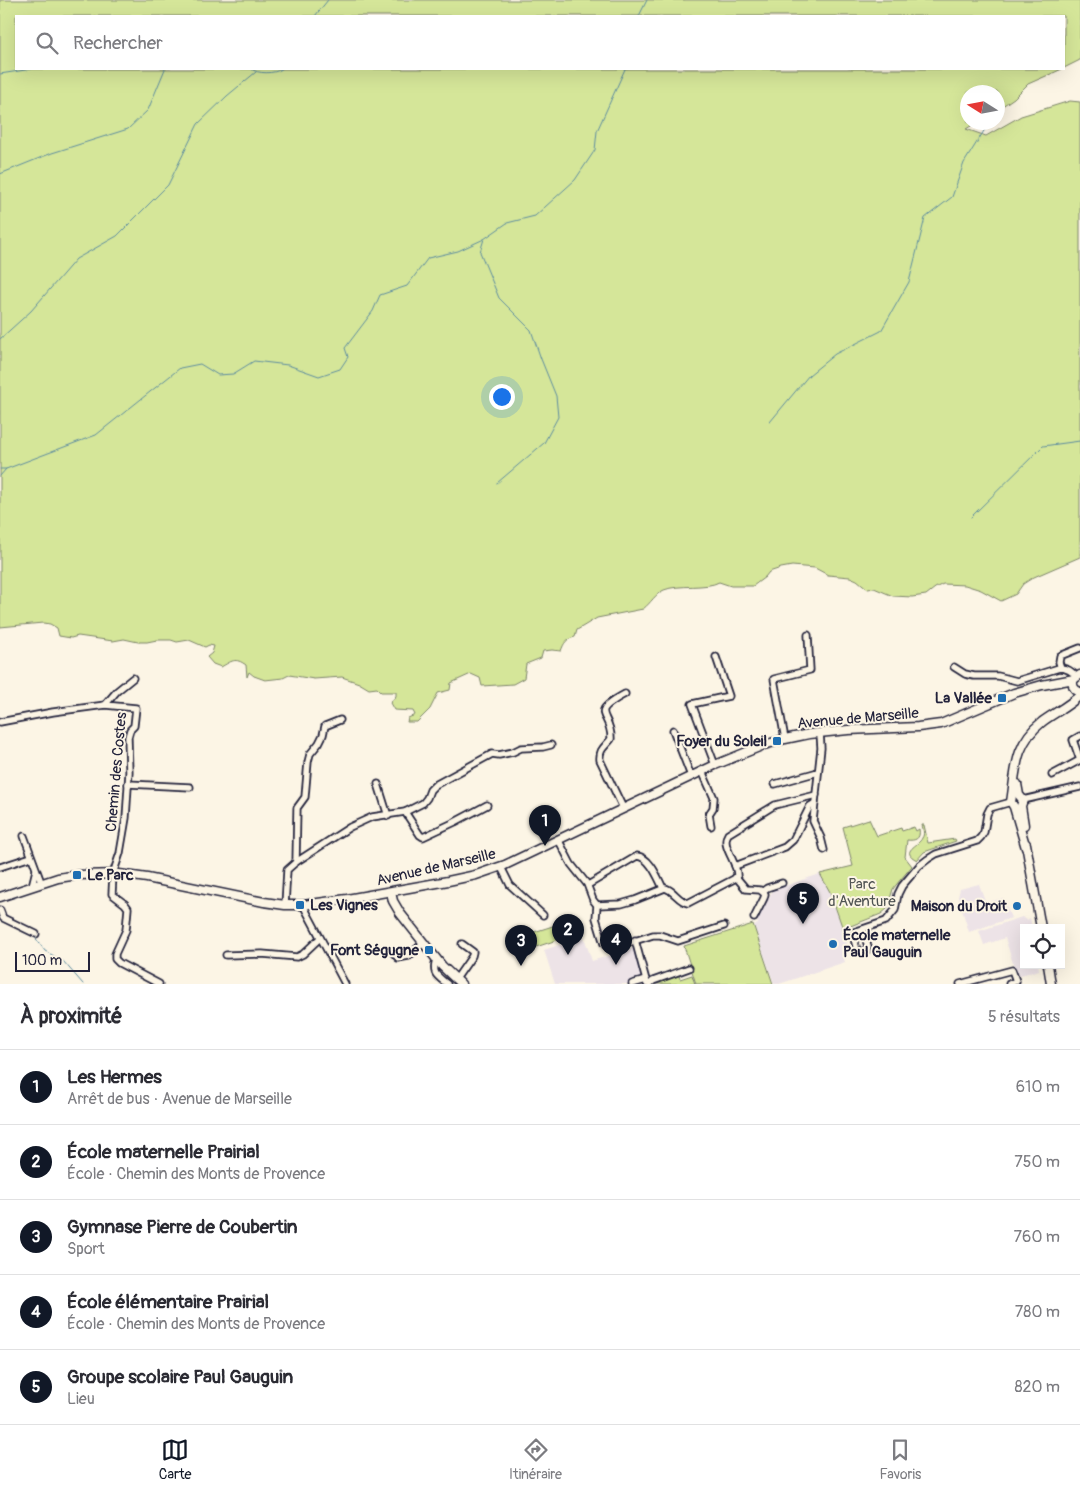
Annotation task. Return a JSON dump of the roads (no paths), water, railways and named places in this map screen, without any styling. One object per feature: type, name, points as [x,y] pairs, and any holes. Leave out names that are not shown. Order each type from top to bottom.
[{"type":"street","points":[[786,739],[774,679],[810,670],[808,635]]},
{"type":"street","points":[[1061,668],[1060,656],[1080,648]]},
{"type":"street","points":[[715,765],[692,704],[729,696],[716,657]]},
{"type":"street","points":[[954,667],[974,676],[998,676],[1017,681],[1064,668],[1070,670],[1077,685],[1069,703],[1040,724],[1028,736],[1020,751],[1013,776],[1040,924]]},
{"type":"street","name":"Chemin des Costes","points":[[105,705],[117,690],[133,678]]},
{"type":"street","name":"Avenue de Marseille","points":[[0,897],[58,878],[78,875],[113,874],[147,878],[284,905],[303,905],[391,892],[476,875],[501,866],[715,765],[764,745],[820,733],[941,724],[1014,692],[1058,682],[1077,685]]},
{"type":"street","points":[[623,808],[599,756],[601,750],[611,739],[612,734],[604,718],[604,709],[610,702],[625,694]]},
{"type":"street","points":[[0,722],[105,705]]},
{"type":"street","name":"Chemin des Costes","points":[[105,705],[136,708],[134,726],[130,730],[128,737],[128,784],[124,836],[113,874]]},
{"type":"street","points":[[296,862],[298,808],[304,797],[310,754],[323,735],[325,726],[340,720]]},
{"type":"street","points":[[673,730],[692,776]]},
{"type":"street","points":[[820,733],[821,748],[812,821],[821,838],[824,850]]},
{"type":"street","points":[[1052,775],[1080,760],[1073,740],[1080,736]]},
{"type":"street","points":[[284,905],[287,870],[296,862],[350,827],[372,817],[405,812],[423,803],[435,785],[492,754],[499,755],[521,748],[551,745]]},
{"type":"street","points":[[702,771],[714,798],[713,808],[709,814],[711,826]]},
{"type":"street","points":[[774,784],[818,772]]},
{"type":"street","points":[[128,784],[190,787]]},
{"type":"street","points":[[378,784],[388,816]]},
{"type":"street","points":[[863,929],[886,920],[891,916],[900,890],[919,866],[936,854],[977,841],[984,832],[990,808],[1080,787]]},
{"type":"street","points":[[597,905],[621,904],[663,888],[669,889],[683,902],[688,903],[736,877],[738,871],[726,844],[728,834],[775,805],[816,795]]},
{"type":"street","points":[[735,866],[785,847],[793,840],[810,806],[815,803]]},
{"type":"street","points":[[405,812],[423,837],[487,805]]},
{"type":"street","points":[[24,836],[41,882]]},
{"type":"street","points":[[558,839],[571,864],[588,886],[597,905],[596,918],[604,944],[608,947],[616,947],[653,935],[660,935],[678,941],[724,926]]},
{"type":"street","points":[[588,886],[640,856],[644,858],[655,872],[663,888]]},
{"type":"street","points":[[0,867],[31,857]]},
{"type":"street","points":[[501,866],[510,885],[543,915]]},
{"type":"street","points":[[32,886],[36,870]]},
{"type":"street","points":[[113,874],[112,894],[128,908],[126,930],[115,954],[115,959],[119,963],[159,984]]},
{"type":"street","points":[[736,877],[746,889],[756,889],[763,892]]},
{"type":"street","points":[[763,892],[767,888],[782,883]]},
{"type":"street","points":[[391,892],[397,908],[423,943],[459,982],[473,952],[462,944]]},
{"type":"street","points":[[754,918],[764,898],[765,894],[763,892]]},
{"type":"street","points":[[303,905],[345,984]]},
{"type":"street","points":[[0,910],[3,918],[36,934]]},
{"type":"street","points":[[226,956],[262,954],[297,957],[320,938]]},
{"type":"street","points":[[636,940],[648,983]]},
{"type":"street","points":[[392,951],[398,958],[409,956],[423,943]]},
{"type":"street","points":[[436,959],[435,973],[447,984]]},
{"type":"street","points":[[632,984],[648,983],[689,968]]},
{"type":"street","points":[[1049,969],[1052,984]]},
{"type":"street","points":[[960,984],[1012,970],[1016,981],[1010,984]]},
{"type":"waterway","points":[[316,15],[328,0]]},
{"type":"waterway","points":[[640,15],[647,0]]},
{"type":"waterway","points":[[0,74],[26,70]]},
{"type":"waterway","points":[[0,174],[52,153],[128,129],[148,110],[165,70]]},
{"type":"waterway","points":[[253,70],[266,73],[280,70]]},
{"type":"waterway","points":[[0,469],[6,469],[96,435],[180,368],[200,364],[218,375],[233,374],[254,361],[288,365],[319,376],[340,369],[348,357],[345,348],[373,311],[380,295],[407,286],[428,258],[458,251],[484,239],[507,223],[535,216],[575,180],[595,150],[597,131],[625,70]]},
{"type":"waterway","points":[[0,339],[31,311],[76,259],[117,236],[168,185],[198,124],[256,72]]},
{"type":"waterway","points":[[770,422],[809,375],[835,354],[881,331],[909,282],[925,218],[952,197],[964,163],[985,130]]},
{"type":"waterway","points":[[484,239],[480,252],[499,298],[531,330],[556,396],[558,417],[544,443],[497,483]]},
{"type":"waterway","points":[[971,517],[1043,446],[1080,441]]},
{"type":"waterway","points":[[0,476],[6,469]]},
{"type":"waterway","points":[[34,936],[45,951],[63,961],[83,984]]},
{"type":"place","name":"La Vallée","points":[[1002,698]]},
{"type":"place","name":"Foyer du Soleil","points":[[777,741]]},
{"type":"place","name":"Les Hermes","points":[[545,846]]},
{"type":"place","name":"Le Parc","points":[[77,875]]},
{"type":"place","name":"Les Vignes","points":[[300,905]]},
{"type":"place","name":"Maison du Droit","points":[[1017,906]]},
{"type":"place","name":"Groupe scolaire Paul Gauguin","points":[[803,924]]},
{"type":"place","name":"École maternelle Paul Gauguin","points":[[833,944]]},
{"type":"place","name":"Font Ségugne","points":[[429,950]]},
{"type":"place","name":"École maternelle Prairial","points":[[568,955]]},
{"type":"place","name":"École élémentaire Prairial","points":[[616,965]]},
{"type":"place","name":"Gymnase Pierre de Coubertin","points":[[521,966]]},
{"type":"park label","name":"Parc d'Aventure","points":[[862,892]]}]
